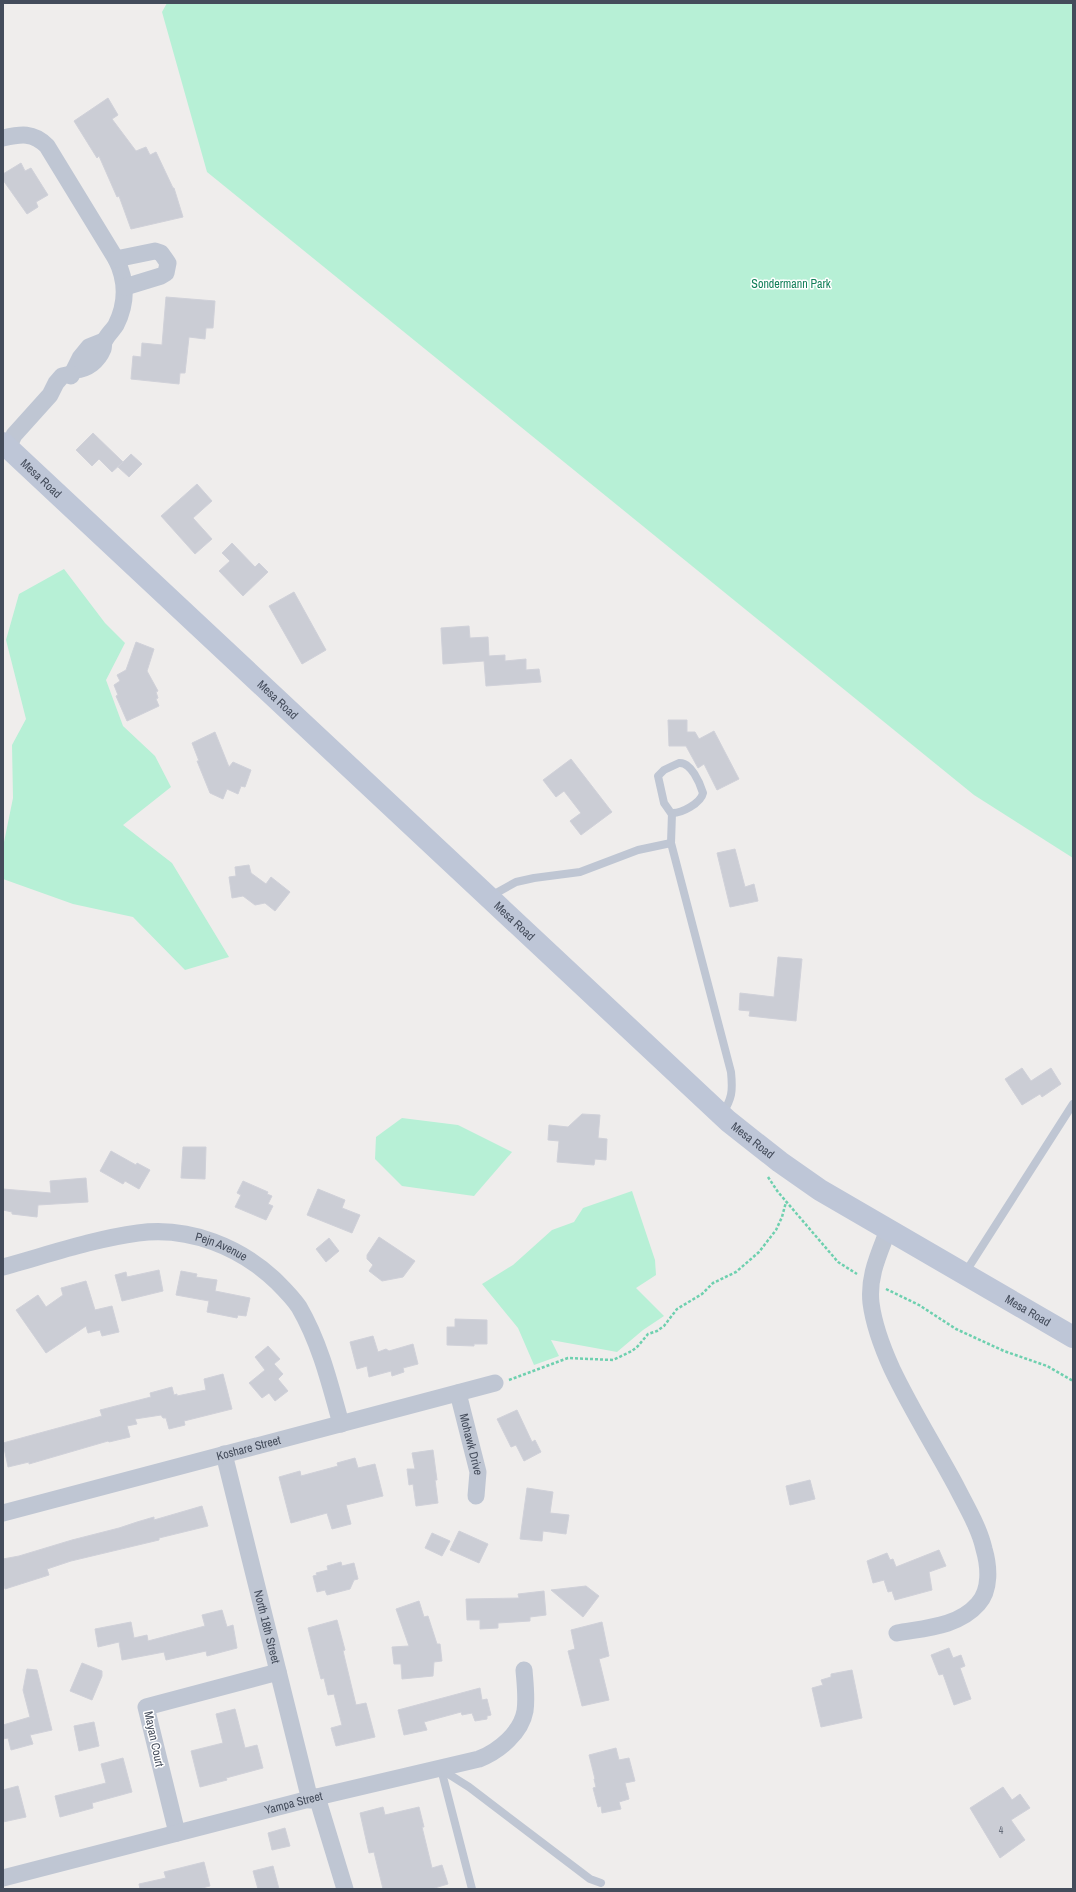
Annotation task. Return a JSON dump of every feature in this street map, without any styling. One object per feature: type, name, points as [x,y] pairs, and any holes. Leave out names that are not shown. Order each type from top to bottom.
[{"type":"main road","name":"Mesa Road","points":[[5,446],[722,1115],[787,1167],[820,1190],[1073,1338]]},
{"type":"street","points":[[3,138],[26,134],[40,139],[47,146],[116,259],[125,287],[124,299],[119,318],[104,340],[90,347],[80,358],[73,372],[62,376],[56,382],[50,395],[5,446]]},
{"type":"street","points":[[116,259],[155,251],[161,253],[168,263],[166,273],[161,276],[125,287]]},
{"type":"street","points":[[888,1230],[876,1259],[871,1281],[871,1301],[878,1334],[893,1370],[970,1514],[984,1548],[988,1568],[987,1584],[982,1598],[979,1604],[966,1615],[948,1623],[897,1633]]},
{"type":"street","name":"Pejn Avenue","points":[[3,1267],[118,1236],[140,1232],[180,1233],[204,1238],[226,1247],[246,1257],[266,1272],[298,1305],[324,1363],[341,1424]]},
{"type":"street","name":"Koshare Street","points":[[3,1513],[495,1383]]},
{"type":"street","name":"Mohawk Drive","points":[[458,1394],[478,1472],[476,1496]]},
{"type":"street","name":"North 18th Street","points":[[224,1454],[278,1672],[313,1799],[345,1889]]},
{"type":"street","name":"Yampa Street","points":[[3,1878],[176,1833],[441,1769],[489,1755],[504,1744],[522,1721],[525,1713],[524,1670]]},
{"type":"street","name":"Mayan Court","points":[[176,1833],[146,1707],[278,1672]]},
{"type":"lane","points":[[683,763],[689,766],[703,790],[702,798],[681,811],[672,813],[669,812],[664,803],[658,776],[664,770],[683,763]]},
{"type":"lane","points":[[672,813],[671,842],[731,1072],[733,1093],[731,1100],[722,1115]]},
{"type":"lane","points":[[488,897],[516,882],[580,872],[638,850],[671,842]]},
{"type":"lane","points":[[964,1274],[1073,1104]]},
{"type":"lane","points":[[441,1769],[469,1787],[590,1879],[601,1883]]},
{"type":"lane","points":[[441,1769],[472,1889]]},
{"type":"path","points":[[495,1383],[518,1377],[538,1368],[568,1358],[613,1360],[632,1351],[648,1334],[657,1332],[664,1326],[677,1309],[710,1288],[714,1283],[736,1272],[759,1252],[776,1230],[782,1217],[786,1201]]},
{"type":"green space","name":"Sondermann Park","points":[[167,3],[1073,3],[1073,858],[974,795],[207,172],[162,12]]},
{"type":"green space","points":[[64,569],[105,623],[125,643],[106,680],[123,726],[155,756],[171,787],[123,825],[172,863],[229,957],[185,970],[133,917],[73,904],[3,879],[3,847],[13,798],[12,745],[26,719],[6,640],[19,594]]},
{"type":"green space","points":[[402,1118],[458,1125],[512,1152],[474,1196],[402,1186],[375,1159],[376,1137]]},
{"type":"green space","points":[[632,1191],[655,1260],[656,1275],[636,1288],[664,1316],[643,1330],[617,1352],[551,1340],[559,1356],[534,1365],[518,1328],[482,1284],[513,1265],[552,1230],[574,1222],[583,1208]]},
{"type":"building","points":[[108,98],[118,115],[112,119],[136,151],[146,147],[150,155],[156,152],[174,188],[183,217],[131,229],[119,196],[117,197],[99,156],[97,158],[74,121]]},
{"type":"building","points":[[21,163],[25,171],[31,168],[48,195],[36,202],[38,207],[27,214],[3,180],[3,174]]},
{"type":"building","points":[[166,297],[215,301],[213,328],[206,328],[205,339],[189,337],[185,373],[180,373],[179,384],[131,379],[133,356],[141,357],[142,343],[162,345]]},
{"type":"building","points":[[93,433],[123,462],[112,472],[99,459],[92,466],[76,450]]},
{"type":"building","points":[[131,454],[142,464],[129,477],[118,467]]},
{"type":"building","points":[[197,484],[212,501],[193,518],[212,539],[195,554],[161,516]]},
{"type":"building","points":[[232,543],[255,567],[259,563],[268,572],[243,596],[219,571],[230,561],[222,553]]},
{"type":"building","points":[[294,592],[326,650],[302,664],[269,606]]},
{"type":"building","points":[[469,626],[470,638],[488,637],[489,656],[505,655],[505,661],[526,659],[526,670],[539,669],[541,682],[486,686],[484,661],[443,664],[441,628]]},
{"type":"building","points":[[136,642],[154,649],[147,671],[158,691],[156,692],[158,698],[156,699],[159,706],[127,721],[116,696],[118,695],[114,685],[120,681],[117,675],[126,670]]},
{"type":"building","points":[[668,720],[687,720],[687,732],[695,732],[699,739],[714,731],[739,779],[717,790],[704,764],[698,768],[686,746],[669,746]]},
{"type":"building","points":[[215,732],[229,767],[233,762],[251,770],[245,787],[241,786],[238,794],[227,789],[223,799],[210,793],[197,761],[199,761],[192,743]]},
{"type":"building","points":[[571,759],[612,812],[581,835],[570,821],[581,813],[564,791],[556,797],[543,780]]},
{"type":"building","points":[[735,849],[745,887],[754,884],[758,901],[730,907],[717,853]]},
{"type":"building","points":[[249,865],[251,873],[266,884],[271,877],[290,892],[275,911],[265,903],[255,905],[243,896],[232,898],[229,877],[236,876],[235,867]]},
{"type":"building","points":[[778,957],[802,959],[796,1021],[749,1016],[750,1011],[739,1010],[740,993],[774,997]]},
{"type":"building","points":[[1022,1068],[1031,1081],[1051,1068],[1061,1084],[1042,1097],[1040,1094],[1022,1105],[1005,1079]]},
{"type":"building","points":[[582,1114],[600,1115],[598,1138],[607,1139],[606,1160],[595,1159],[594,1165],[557,1162],[559,1141],[548,1140],[549,1125],[568,1127]]},
{"type":"building","points":[[183,1147],[206,1147],[205,1179],[181,1178]]},
{"type":"building","points":[[111,1151],[136,1165],[137,1163],[150,1170],[139,1189],[125,1181],[123,1184],[100,1171]]},
{"type":"building","points":[[86,1178],[88,1202],[38,1205],[37,1217],[12,1214],[12,1212],[3,1210],[3,1189],[51,1193],[50,1181]]},
{"type":"building","points":[[243,1181],[268,1192],[267,1194],[272,1196],[268,1204],[273,1206],[266,1220],[235,1207],[241,1195],[237,1193]]},
{"type":"building","points":[[318,1189],[345,1200],[342,1208],[360,1215],[352,1233],[307,1215]]},
{"type":"building","points":[[379,1237],[415,1261],[403,1277],[382,1281],[369,1271],[373,1265],[367,1259],[367,1255]]},
{"type":"building","points":[[329,1238],[339,1251],[326,1262],[316,1249]]},
{"type":"building","points":[[159,1270],[163,1291],[122,1301],[115,1275],[126,1272],[127,1277]]},
{"type":"building","points":[[181,1271],[197,1274],[196,1277],[217,1280],[215,1291],[250,1298],[246,1316],[238,1315],[237,1318],[207,1312],[209,1301],[176,1295]]},
{"type":"building","points":[[86,1281],[95,1310],[112,1306],[119,1332],[102,1336],[100,1330],[88,1333],[86,1326],[46,1353],[16,1310],[38,1295],[46,1307],[63,1295],[61,1288]]},
{"type":"building","points":[[455,1319],[487,1320],[487,1344],[474,1344],[474,1346],[447,1345],[447,1327],[455,1327]]},
{"type":"building","points":[[373,1336],[378,1352],[386,1349],[389,1351],[413,1344],[418,1364],[403,1368],[404,1372],[392,1376],[391,1371],[369,1377],[367,1366],[357,1369],[350,1342]]},
{"type":"building","points":[[268,1346],[280,1359],[274,1364],[283,1374],[278,1379],[288,1391],[275,1401],[269,1393],[262,1398],[249,1383],[265,1370],[255,1357]]},
{"type":"building","points":[[223,1374],[232,1409],[184,1421],[185,1425],[169,1429],[166,1418],[163,1418],[161,1415],[135,1419],[137,1424],[127,1426],[130,1437],[108,1441],[29,1464],[29,1462],[8,1467],[3,1443],[102,1416],[100,1410],[151,1397],[150,1393],[172,1387],[174,1395],[177,1394],[177,1396],[206,1390],[204,1379]]},
{"type":"building","points":[[517,1410],[532,1442],[535,1440],[541,1452],[524,1461],[516,1445],[511,1447],[497,1419]]},
{"type":"building","points":[[433,1450],[438,1503],[416,1506],[413,1484],[409,1485],[407,1469],[415,1469],[412,1453]]},
{"type":"building","points":[[355,1458],[358,1468],[375,1464],[383,1496],[346,1505],[351,1524],[332,1529],[327,1513],[291,1523],[279,1477],[300,1471],[301,1476],[338,1466],[337,1463]]},
{"type":"building","points":[[810,1480],[815,1499],[790,1505],[786,1486]]},
{"type":"building","points":[[527,1488],[553,1492],[550,1513],[569,1515],[566,1534],[543,1531],[542,1541],[520,1539]]},
{"type":"building","points":[[202,1506],[208,1526],[159,1538],[159,1540],[71,1561],[47,1569],[49,1575],[5,1589],[3,1582],[3,1559],[19,1556],[154,1517],[154,1520]]},
{"type":"building","points":[[459,1531],[488,1544],[479,1563],[450,1550]]},
{"type":"building","points":[[432,1533],[450,1541],[442,1556],[425,1548]]},
{"type":"building","points":[[939,1550],[946,1566],[929,1572],[932,1590],[895,1600],[892,1591],[888,1592],[884,1580],[873,1583],[867,1561],[887,1553],[890,1560],[893,1559],[896,1567]]},
{"type":"building","points":[[341,1562],[342,1566],[354,1563],[358,1579],[354,1580],[350,1589],[327,1595],[325,1590],[317,1592],[313,1576],[317,1575],[316,1573],[328,1570],[327,1566]]},
{"type":"building","points":[[586,1586],[599,1596],[583,1617],[551,1590]]},
{"type":"building","points":[[544,1591],[546,1615],[530,1617],[530,1621],[498,1623],[498,1628],[480,1629],[480,1620],[467,1620],[466,1599],[519,1598],[518,1594]]},
{"type":"building","points":[[419,1601],[424,1617],[428,1616],[437,1644],[440,1644],[442,1661],[434,1662],[433,1676],[402,1679],[401,1664],[394,1664],[392,1647],[409,1646],[396,1609]]},
{"type":"building","points":[[222,1610],[227,1627],[233,1625],[237,1648],[207,1656],[206,1651],[166,1660],[164,1652],[122,1660],[119,1642],[98,1647],[95,1629],[131,1622],[134,1638],[147,1635],[148,1641],[205,1626],[202,1615]]},
{"type":"building","points":[[337,1620],[345,1650],[343,1651],[356,1705],[366,1703],[375,1737],[336,1746],[331,1728],[342,1725],[334,1694],[328,1695],[324,1678],[321,1679],[308,1628]]},
{"type":"building","points":[[602,1622],[609,1656],[599,1659],[609,1700],[582,1706],[568,1651],[575,1649],[571,1630]]},
{"type":"building","points":[[949,1648],[953,1658],[961,1655],[965,1666],[960,1668],[971,1699],[954,1705],[943,1674],[939,1675],[931,1655]]},
{"type":"building","points":[[82,1663],[102,1671],[102,1676],[92,1700],[70,1691]]},
{"type":"building","points":[[27,1669],[37,1670],[52,1730],[30,1735],[33,1744],[11,1750],[8,1738],[3,1739],[3,1725],[30,1717],[23,1690]]},
{"type":"building","points":[[852,1670],[862,1718],[821,1727],[812,1688],[823,1685],[821,1680],[831,1677],[831,1674]]},
{"type":"building","points":[[480,1688],[482,1700],[487,1699],[491,1715],[487,1716],[487,1719],[475,1721],[472,1713],[462,1715],[461,1712],[424,1722],[427,1730],[404,1735],[398,1710]]},
{"type":"building","points":[[235,1709],[245,1748],[257,1745],[263,1768],[200,1787],[191,1751],[223,1743],[216,1714]]},
{"type":"building","points":[[94,1722],[99,1746],[79,1751],[74,1726]]},
{"type":"building","points":[[616,1748],[619,1760],[629,1758],[635,1781],[625,1783],[629,1799],[619,1802],[621,1809],[602,1813],[601,1806],[598,1807],[593,1788],[596,1787],[589,1755]]},
{"type":"building","points":[[123,1758],[132,1792],[92,1803],[93,1808],[60,1817],[55,1796],[106,1783],[101,1764]]},
{"type":"building","points":[[18,1786],[26,1817],[3,1822],[3,1790]]},
{"type":"building","points":[[1003,1787],[1012,1800],[1020,1794],[1030,1808],[1011,1820],[1025,1840],[1000,1858],[970,1808]]},
{"type":"building","points":[[383,1807],[385,1815],[419,1807],[424,1827],[422,1827],[432,1868],[442,1865],[448,1884],[431,1889],[383,1889],[374,1852],[369,1853],[360,1813]]},
{"type":"building","points":[[285,1828],[290,1846],[272,1850],[268,1833]]},
{"type":"building","points":[[204,1862],[210,1886],[198,1889],[140,1889],[139,1884],[166,1878],[164,1872]]},
{"type":"building","points":[[273,1866],[279,1889],[258,1889],[253,1871]]}]
